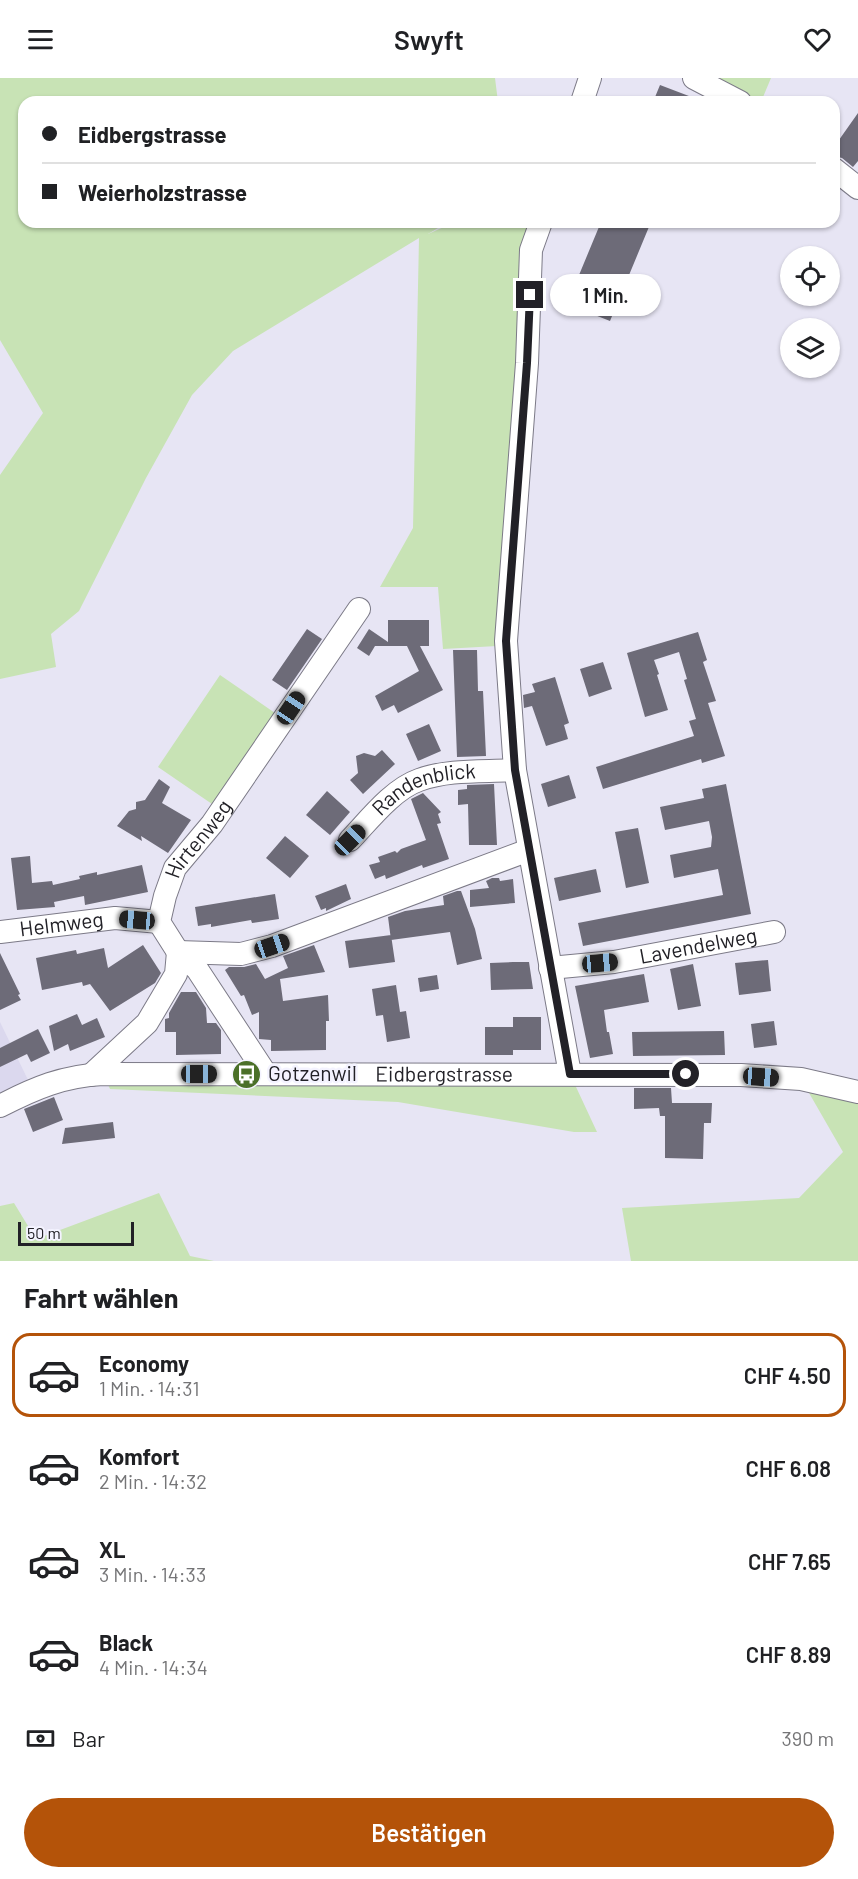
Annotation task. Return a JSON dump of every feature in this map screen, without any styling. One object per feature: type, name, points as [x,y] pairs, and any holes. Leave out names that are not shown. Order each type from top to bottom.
[{"type":"street","points":[[584,96],[590,78]]},
{"type":"street","points":[[694,78],[728,96]]},
{"type":"street","points":[[840,174],[858,188]]},
{"type":"street","points":[[539,228],[531,250],[527,363],[506,641],[515,770],[570,1074]]},
{"type":"street","name":"Hirtenweg","points":[[159,921],[175,868],[212,824],[359,609]]},
{"type":"street","name":"Randenblick","points":[[350,840],[391,798],[417,780],[447,773],[515,770]]},
{"type":"street","points":[[178,952],[241,954],[272,946],[529,850]]},
{"type":"street","name":"Helmweg","points":[[0,932],[114,918],[159,921]]},
{"type":"street","points":[[159,921],[178,952],[197,969],[266,1074]]},
{"type":"street","name":"Lavendelweg","points":[[550,968],[614,962],[774,932]]},
{"type":"street","points":[[91,1075],[147,1023],[176,974],[178,952]]},
{"type":"street","name":"Eidbergstrasse","points":[[0,1106],[59,1079],[91,1075],[741,1075],[801,1079],[858,1092]]},
{"type":"shaded area","points":[[0,1022],[28,1080],[0,1093]]},
{"type":"green space","points":[[0,78],[495,78],[497,96],[18,96],[18,228],[438,228],[428,234],[442,228],[534,228],[497,646],[443,649],[438,587],[380,587],[413,528],[419,238],[233,351],[192,395],[146,478],[79,611],[51,634],[56,667],[0,679],[0,475],[43,413],[0,340]]},
{"type":"green space","points":[[704,78],[771,78],[764,96],[732,96]]},
{"type":"green space","points":[[220,675],[275,713],[212,804],[158,767]]},
{"type":"green space","points":[[103,1074],[570,1074],[597,1132],[574,1132],[398,1102],[110,1089]]},
{"type":"green space","points":[[801,1079],[858,1092],[858,1261],[631,1261],[622,1208],[799,1198],[843,1152]]},
{"type":"green space","points":[[159,1193],[190,1256],[214,1261],[0,1261],[0,1206],[14,1203],[36,1239]]},
{"type":"building","points":[[660,85],[689,96],[655,96]]},
{"type":"building","points":[[858,113],[858,161],[853,167],[840,158],[840,138]]},
{"type":"building","points":[[599,228],[649,228],[610,321],[567,304]]},
{"type":"building","points":[[388,620],[429,620],[429,646],[420,646],[443,690],[398,713],[394,705],[382,711],[375,696],[419,671],[407,646],[375,646],[369,656],[357,648],[369,629],[388,642]]},
{"type":"building","points":[[307,629],[322,639],[287,690],[272,680]]},
{"type":"building","points":[[698,632],[707,660],[703,662],[716,701],[708,703],[725,756],[702,763],[701,759],[603,789],[596,767],[694,736],[689,721],[696,719],[684,680],[687,679],[679,652],[654,660],[668,710],[645,717],[627,653]]},
{"type":"building","points":[[453,650],[477,650],[478,691],[483,691],[486,756],[457,757]]},
{"type":"building","points":[[603,662],[612,689],[589,697],[580,669]]},
{"type":"building","points":[[555,677],[569,723],[564,725],[568,739],[546,746],[532,706],[524,708],[523,695],[535,692],[532,684]]},
{"type":"building","points":[[429,724],[441,751],[418,761],[406,734]]},
{"type":"building","points":[[382,750],[395,764],[363,794],[350,780],[358,773],[356,756],[364,753],[375,756]]},
{"type":"building","points":[[569,775],[576,798],[548,807],[541,784]]},
{"type":"building","points":[[159,779],[170,787],[162,803],[191,820],[168,853],[141,836],[142,841],[117,826],[129,811],[136,809],[136,802],[145,800]]},
{"type":"building","points":[[494,784],[497,845],[469,845],[468,804],[458,805],[458,790],[467,789],[467,785]]},
{"type":"building","points":[[726,784],[751,914],[583,946],[578,923],[723,895],[718,869],[674,878],[670,855],[711,847],[709,821],[665,830],[660,807],[704,798],[702,789]]},
{"type":"building","points":[[327,791],[350,812],[330,835],[306,815]]},
{"type":"building","points":[[423,793],[441,812],[438,814],[441,823],[437,824],[449,859],[423,868],[422,865],[386,879],[385,875],[375,879],[369,865],[380,862],[378,857],[395,851],[397,853],[401,849],[426,840],[411,799]]},
{"type":"building","points":[[638,828],[649,883],[626,888],[615,832]]},
{"type":"building","points":[[285,836],[309,856],[290,878],[266,858]]},
{"type":"building","points":[[30,856],[32,883],[52,881],[53,885],[80,879],[79,876],[97,872],[97,875],[142,865],[148,892],[85,905],[84,896],[54,902],[55,907],[17,910],[11,858]]},
{"type":"building","points":[[596,869],[601,892],[559,901],[554,878]]},
{"type":"building","points":[[499,878],[500,881],[513,879],[515,903],[470,907],[470,890],[489,888],[486,881]]},
{"type":"building","points":[[346,884],[351,899],[326,911],[326,908],[321,910],[315,896]]},
{"type":"building","points":[[461,891],[475,929],[482,959],[457,965],[450,932],[391,940],[388,917],[405,911],[444,905],[443,896]]},
{"type":"building","points":[[275,894],[279,919],[252,923],[251,920],[211,927],[211,924],[198,926],[195,907]]},
{"type":"building","points":[[391,935],[395,962],[349,968],[345,941]]},
{"type":"building","points":[[143,945],[161,973],[155,983],[110,1011],[90,984],[83,986],[82,982],[42,990],[36,958],[76,950],[77,954],[104,948],[108,968]]},
{"type":"building","points":[[314,945],[325,972],[280,979],[283,1001],[328,995],[329,1021],[326,1021],[326,1050],[271,1051],[271,1040],[259,1039],[259,1012],[252,1015],[244,995],[241,996],[225,970],[229,967],[256,964],[265,979],[288,968],[283,956]]},
{"type":"building","points":[[0,953],[21,1000],[0,1010]]},
{"type":"building","points":[[768,960],[771,991],[739,995],[735,963]]},
{"type":"building","points":[[529,962],[533,989],[491,990],[490,963]]},
{"type":"building","points":[[693,964],[701,1006],[678,1010],[670,969]]},
{"type":"building","points":[[644,974],[649,1002],[604,1010],[613,1054],[590,1058],[575,986]]},
{"type":"building","points":[[437,975],[439,989],[420,992],[418,978]]},
{"type":"building","points":[[396,985],[400,1012],[406,1011],[410,1038],[387,1042],[383,1015],[376,1016],[372,989]]},
{"type":"building","points":[[181,992],[196,992],[206,1008],[207,1023],[216,1023],[221,1030],[221,1054],[176,1055],[176,1032],[165,1032],[165,1019],[169,1018],[169,1013]]},
{"type":"building","points":[[77,1014],[82,1025],[97,1018],[105,1037],[70,1051],[68,1044],[54,1051],[49,1026]]},
{"type":"building","points":[[513,1017],[541,1017],[541,1050],[513,1050],[513,1055],[485,1055],[485,1027],[513,1027]]},
{"type":"building","points":[[774,1021],[777,1045],[754,1048],[751,1024]]},
{"type":"building","points":[[38,1029],[50,1053],[31,1062],[27,1054],[0,1067],[0,1048]]},
{"type":"building","points":[[724,1031],[725,1055],[633,1056],[632,1032]]},
{"type":"building","points":[[634,1088],[671,1088],[672,1103],[712,1103],[711,1123],[704,1123],[703,1159],[665,1158],[665,1116],[660,1116],[659,1108],[634,1109]]},
{"type":"building","points":[[54,1097],[63,1120],[33,1132],[24,1109]]},
{"type":"building","points":[[113,1122],[115,1138],[62,1144],[65,1128]]},
{"type":"place","name":"Gotzenwil","points":[[247,1074]]},
{"type":"route","points":[[530,295],[506,641],[515,770],[570,1074],[686,1074]]}]
